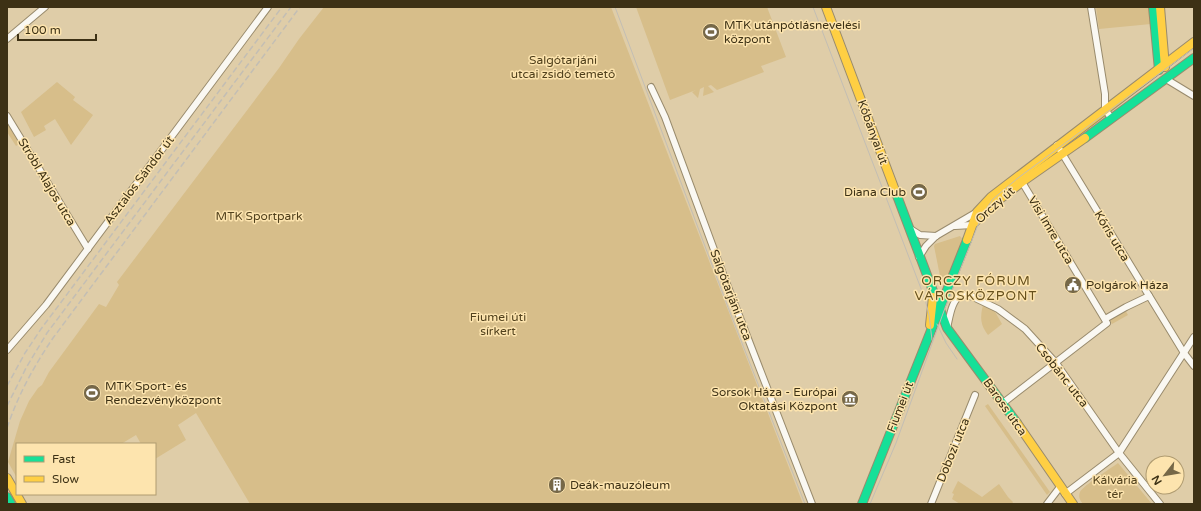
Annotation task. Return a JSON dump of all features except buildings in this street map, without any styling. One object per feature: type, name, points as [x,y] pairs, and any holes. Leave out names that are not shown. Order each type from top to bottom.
[{"type":"street","points":[[7,39],[45,7]]},
{"type":"street","name":"Asztalos Sándor út","points":[[7,350],[38,316],[268,7]]},
{"type":"street","name":"Kőbányai út","points":[[826,7],[919,257],[934,292]]},
{"type":"street","points":[[1091,7],[1105,94],[1105,109],[1111,118]]},
{"type":"street","points":[[1153,7],[1158,70]]},
{"type":"street","points":[[1160,7],[1165,64],[1162,81],[1194,96]]},
{"type":"street","name":"Orczy út","points":[[972,225],[977,212],[991,197],[1057,145],[1194,42]]},
{"type":"street","name":"Orczy út","points":[[972,225],[992,206],[1022,182],[1063,154],[1194,58]]},
{"type":"street","name":"Salgótarjáni utca","points":[[651,87],[665,117],[723,274],[812,504]]},
{"type":"street","name":"Stróbl Alajos utca","points":[[7,116],[88,249]]},
{"type":"street","name":"Kőris utca","points":[[1057,145],[1184,353],[1194,366]]},
{"type":"street","name":"Visi Imre utca","points":[[1022,182],[1105,319]]},
{"type":"street","points":[[919,257],[926,246],[936,236],[977,212]]},
{"type":"street","points":[[963,220],[972,225]]},
{"type":"street","points":[[953,226],[972,225]]},
{"type":"street","name":"Fiumei út","points":[[862,504],[927,339],[940,310],[972,225]]},
{"type":"street","points":[[909,228],[920,235],[936,236]]},
{"type":"street","points":[[927,339],[931,324],[934,292]]},
{"type":"street","name":"Baross utca","points":[[934,292],[947,328],[1003,403],[1073,504]]},
{"type":"street","name":"Csobánc utca","points":[[947,328],[950,313],[955,300],[962,294],[967,294],[998,310],[1020,324],[1056,363],[1119,454]]},
{"type":"street","points":[[1003,403],[1104,326],[1107,323],[1105,319],[1149,296]]},
{"type":"street","points":[[1047,504],[1049,500],[1063,490],[1119,454],[1194,336]]},
{"type":"street","name":"Dobozi utca","points":[[931,504],[975,395]]},
{"type":"street","points":[[1119,454],[1160,504]]},
{"type":"street","points":[[7,478],[16,494]]},
{"type":"street","points":[[17,495],[22,504]]},
{"type":"green space","name":"Fiumei úti sírkert","points":[[324,7],[611,7],[803,504],[250,504],[196,413],[178,425],[186,440],[156,458],[156,443],[140,443],[136,435],[123,443],[16,443],[16,476],[8,462],[20,421],[29,401],[99,304],[106,307],[119,285],[117,282],[279,68]]},
{"type":"green space","name":"MTK utánpótlásnevelési központ","points":[[636,7],[767,7],[786,57],[761,66],[764,72],[717,90],[711,85],[708,86],[714,92],[703,96],[704,87],[700,89],[698,98],[692,92],[696,90],[670,100]]},
{"type":"green space","points":[[1096,7],[1149,7],[1151,24],[1099,29]]},
{"type":"green space","points":[[57,82],[75,97],[73,100],[93,115],[71,145],[55,119],[44,126],[46,130],[34,137],[21,112]]},
{"type":"green space","points":[[7,122],[20,143],[16,146],[7,132]]},
{"type":"green space","points":[[960,236],[964,241],[948,283],[941,281],[934,246],[935,244]]},
{"type":"green space","points":[[983,305],[994,310],[1002,324],[988,335],[983,328],[981,321]]},
{"type":"green space","points":[[1125,310],[1128,315],[1112,324],[1109,319]]},
{"type":"green space","points":[[988,404],[1050,492],[1047,495],[985,406]]},
{"type":"green space","name":"Kálvária tér","points":[[1118,463],[1152,504],[1083,504],[1079,495],[1082,489]]},
{"type":"green space","points":[[958,481],[982,497],[999,484],[1013,502],[1012,504],[960,504],[952,499],[954,494],[952,493]]},
{"type":"tram line","points":[[615,7],[729,310],[805,504]]},
{"type":"tram line","points":[[813,7],[925,299],[929,315],[932,340]]},
{"type":"tram line","points":[[870,504],[896,443],[945,308],[982,215],[993,199],[1018,178],[1194,48]]},
{"type":"tram line","points":[[937,324],[946,343],[957,359]]},
{"type":"railway","points":[[7,386],[25,353],[41,329],[282,7]]},
{"type":"railway","points":[[7,406],[26,368],[47,333],[291,7]]},
{"type":"railway","points":[[7,428],[27,381],[53,338],[300,7]]},
{"type":"traffic: fast","points":[[1153,7],[1159,70]]},
{"type":"traffic: fast","points":[[1085,138],[1194,58]]},
{"type":"traffic: fast","points":[[896,193],[947,328],[1017,423]]},
{"type":"traffic: fast","points":[[862,504],[967,240]]},
{"type":"traffic: fast","points":[[7,497],[11,504]]},
{"type":"traffic: slow","points":[[826,7],[896,193]]},
{"type":"traffic: slow","points":[[1160,7],[1165,67]]},
{"type":"traffic: slow","points":[[967,240],[977,212],[991,197],[1194,42]]},
{"type":"traffic: slow","points":[[974,223],[996,202],[1022,182],[1085,138]]},
{"type":"traffic: slow","points":[[930,325],[933,297]]},
{"type":"traffic: slow","points":[[1017,423],[1073,504]]},
{"type":"traffic: slow","points":[[7,478],[16,494]]},
{"type":"traffic: slow","points":[[17,495],[22,504]]},
{"type":"place","name":"MTK utánpótlásnevelési központ","points":[[711,32]]},
{"type":"place","name":"Diana Club","points":[[919,192]]},
{"type":"place","name":"Polgárok Háza","points":[[1073,285]]},
{"type":"place","name":"MTK Sport- és Rendezvényközpont","points":[[92,393]]},
{"type":"place","name":"Sorsok Háza - Európai Oktatási Központ","points":[[850,399]]},
{"type":"place","name":"Deák-mauzóleum","points":[[557,485]]},
{"type":"district","name":"ORCZY FÓRUM VÁROSKÖZPONT","points":[[976,288]]},
{"type":"park label","name":"Salgótarjáni utcai zsidó temető","points":[[563,67]]},
{"type":"park label","name":"MTK Sportpark","points":[[259,216]]}]
